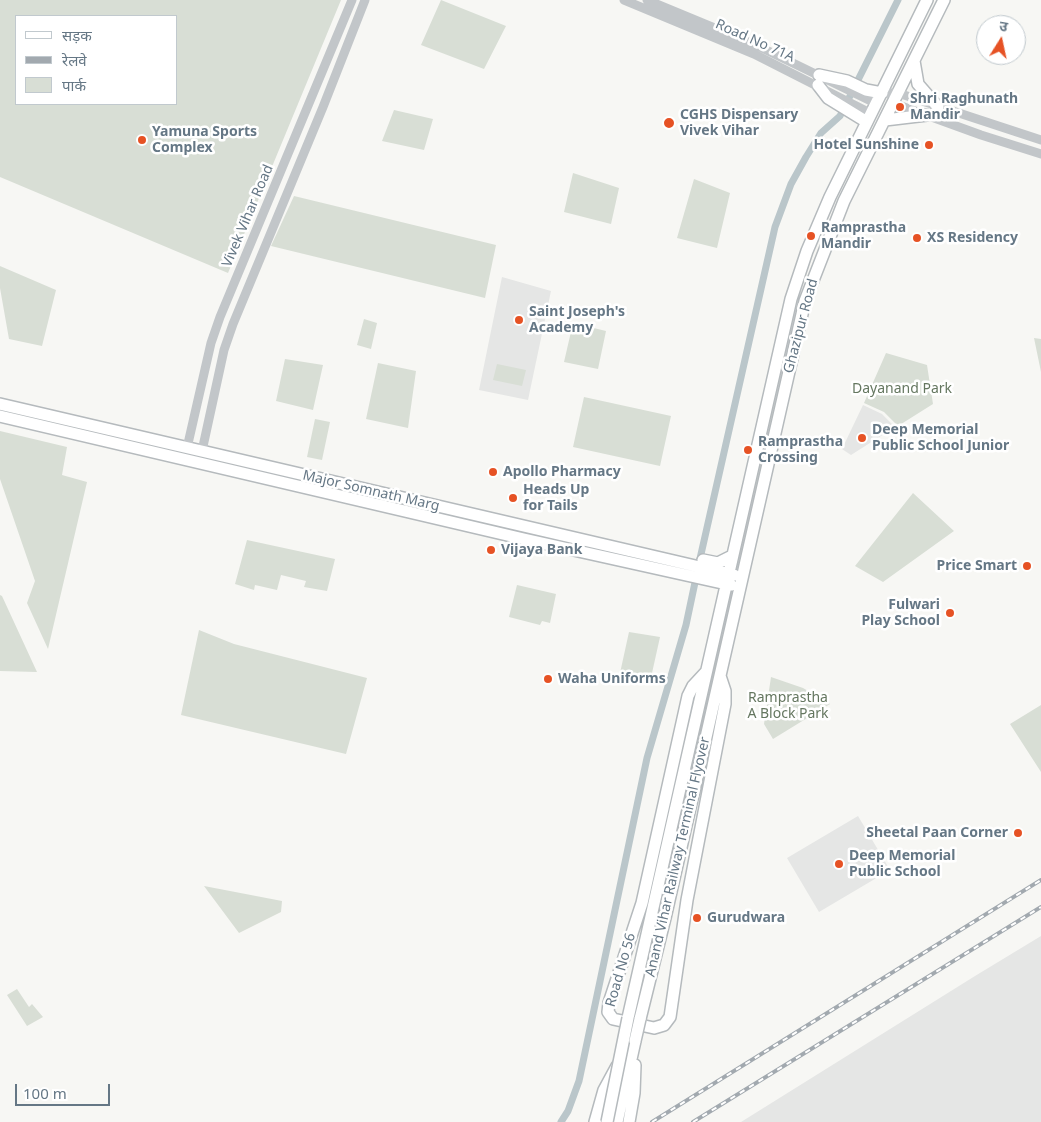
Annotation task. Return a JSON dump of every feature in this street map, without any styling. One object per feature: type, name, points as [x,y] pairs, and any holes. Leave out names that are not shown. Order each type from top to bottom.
[{"type":"main road","name":"Ghazipur Road","points":[[706,672],[791,299],[830,197],[927,0]]},
{"type":"main road","name":"Ghazipur Road","points":[[720,674],[750,550],[805,302],[844,201],[944,0]]},
{"type":"main road","points":[[885,120],[933,114],[918,84],[914,61]]},
{"type":"main road","points":[[819,80],[846,84],[864,94],[882,93]]},
{"type":"main road","points":[[819,80],[828,98],[839,100],[870,117],[878,135]]},
{"type":"main road","name":"Major Somnath Marg","points":[[0,404],[715,571],[727,578],[742,582]]},
{"type":"main road","name":"Major Somnath Marg","points":[[0,416],[533,541],[682,564]]},
{"type":"main road","points":[[185,460],[187,448]]},
{"type":"main road","points":[[200,463],[202,451]]},
{"type":"main road","points":[[682,564],[715,571],[733,552],[750,550]]},
{"type":"main road","points":[[717,622],[731,626]]},
{"type":"main road","name":"Road No 56","points":[[706,672],[693,686],[688,696],[642,903],[608,1008],[613,1019],[654,1028],[664,1025],[670,1016],[687,900],[725,704],[725,690],[720,674]]},
{"type":"main road","name":"Anand Vihar Railway Terminal Flyover","points":[[629,1122],[634,1094],[634,1018],[706,672]]},
{"type":"main road","name":"Anand Vihar Railway Terminal Flyover","points":[[607,1122],[620,1060],[634,1018],[720,674]]},
{"type":"main road","name":"Anand Vihar Railway Terminal Flyover","points":[[617,1122],[635,1041]]},
{"type":"main road","name":"Anand Vihar Railway Terminal Flyover","points":[[595,1122],[604,1090],[620,1060]]},
{"type":"street","name":"Vivek Vihar Road","points":[[187,448],[210,343],[352,0]]},
{"type":"street","points":[[202,451],[224,350],[365,0]]},
{"type":"street","name":"Road No 71A","points":[[624,0],[819,80]]},
{"type":"street","name":"Road No 71A","points":[[647,0],[758,46],[819,80]]},
{"type":"street","points":[[342,24],[354,28]]},
{"type":"street","points":[[882,93],[1041,154]]},
{"type":"street","points":[[864,94],[870,117]]},
{"type":"street","points":[[896,98],[933,114],[1041,140]]},
{"type":"street","points":[[257,228],[270,234]]},
{"type":"shaded area","name":"Saint Joseph's Academy","points":[[502,277],[551,291],[528,400],[479,390]]},
{"type":"shaded area","name":"Deep Memorial Public School Junior","points":[[863,405],[882,414],[895,427],[851,455],[842,449]]},
{"type":"shaded area","name":"Deep Memorial Public School","points":[[858,816],[890,870],[819,912],[787,858]]},
{"type":"shaded area","points":[[1041,936],[1041,1122],[741,1122],[975,976]]},
{"type":"green space","name":"Yamuna Sports Complex","points":[[0,0],[341,0],[228,273],[0,177]]},
{"type":"green space","points":[[441,0],[506,26],[484,69],[421,45]]},
{"type":"green space","points":[[394,110],[433,119],[424,150],[382,141]]},
{"type":"green space","points":[[573,173],[619,188],[611,224],[564,212]]},
{"type":"green space","points":[[694,179],[730,193],[717,248],[677,238]]},
{"type":"green space","points":[[294,196],[496,245],[485,298],[271,246]]},
{"type":"green space","points":[[0,266],[56,290],[42,346],[9,339],[0,288]]},
{"type":"green space","points":[[364,319],[377,323],[371,349],[357,345]]},
{"type":"green space","points":[[573,323],[606,331],[598,369],[564,362]]},
{"type":"green space","points":[[1034,338],[1041,339],[1041,372]]},
{"type":"green space","name":"Dayanand Park","points":[[886,353],[927,365],[933,404],[898,426],[884,412],[864,403]]},
{"type":"green space","points":[[285,359],[323,365],[313,410],[276,401]]},
{"type":"green space","points":[[378,363],[416,371],[408,428],[366,419]]},
{"type":"green space","points":[[497,364],[526,370],[522,386],[493,380]]},
{"type":"green space","points":[[584,397],[671,416],[660,466],[573,447]]},
{"type":"green space","points":[[315,419],[330,422],[322,460],[307,457]]},
{"type":"green space","points":[[0,431],[67,447],[62,475],[87,482],[48,649],[27,603],[35,581],[0,479]]},
{"type":"green space","points":[[913,493],[954,531],[883,582],[855,566]]},
{"type":"green space","points":[[247,540],[335,559],[327,591],[304,587],[306,581],[281,575],[277,590],[255,585],[254,590],[235,584]]},
{"type":"green space","points":[[517,585],[556,594],[550,623],[542,621],[540,625],[509,617]]},
{"type":"green space","points":[[0,595],[2,596],[37,672],[0,671]]},
{"type":"green space","points":[[199,630],[234,644],[367,678],[346,754],[181,715]]},
{"type":"green space","points":[[629,632],[660,637],[650,682],[620,673]]},
{"type":"green space","name":"Ramprastha A Block Park","points":[[771,677],[803,688],[830,704],[773,739],[764,724]]},
{"type":"green space","points":[[1041,705],[1041,772],[1010,724]]},
{"type":"green space","points":[[204,886],[282,901],[281,912],[239,933]]},
{"type":"green space","points":[[17,989],[29,1007],[32,1004],[43,1017],[27,1026],[7,995]]},
{"type":"waterway","points":[[699,563],[775,227],[791,184],[821,133],[840,116],[898,0]]},
{"type":"waterway","points":[[561,1122],[568,1111],[579,1081],[647,758],[686,625],[697,573]]},
{"type":"railway","points":[[652,1122],[1041,880]]},
{"type":"railway","points":[[693,1122],[1041,907]]},
{"type":"place","name":"Shri Raghunath Mandir","points":[[900,107]]},
{"type":"place","name":"CGHS Dispensary Vivek Vihar","points":[[669,123]]},
{"type":"place","name":"Yamuna Sports Complex","points":[[142,140]]},
{"type":"place","name":"Hotel Sunshine","points":[[929,145]]},
{"type":"place","name":"Ramprastha Mandir","points":[[811,236]]},
{"type":"place","name":"XS Residency","points":[[917,238]]},
{"type":"place","name":"Saint Joseph's Academy","points":[[519,320]]},
{"type":"place","name":"Deep Memorial Public School Junior","points":[[862,438]]},
{"type":"place","name":"Ramprastha Crossing","points":[[748,450]]},
{"type":"place","name":"Apollo Pharmacy","points":[[493,472]]},
{"type":"place","name":"Heads Up for Tails","points":[[513,498]]},
{"type":"place","name":"Vijaya Bank","points":[[491,550]]},
{"type":"place","name":"Price Smart","points":[[1027,566]]},
{"type":"place","name":"Fulwari Play School","points":[[950,613]]},
{"type":"place","name":"Waha Uniforms","points":[[548,679]]},
{"type":"place","name":"Sheetal Paan Corner","points":[[1018,833]]},
{"type":"place","name":"Deep Memorial Public School","points":[[839,864]]},
{"type":"place","name":"Gurudwara","points":[[697,918]]}]
